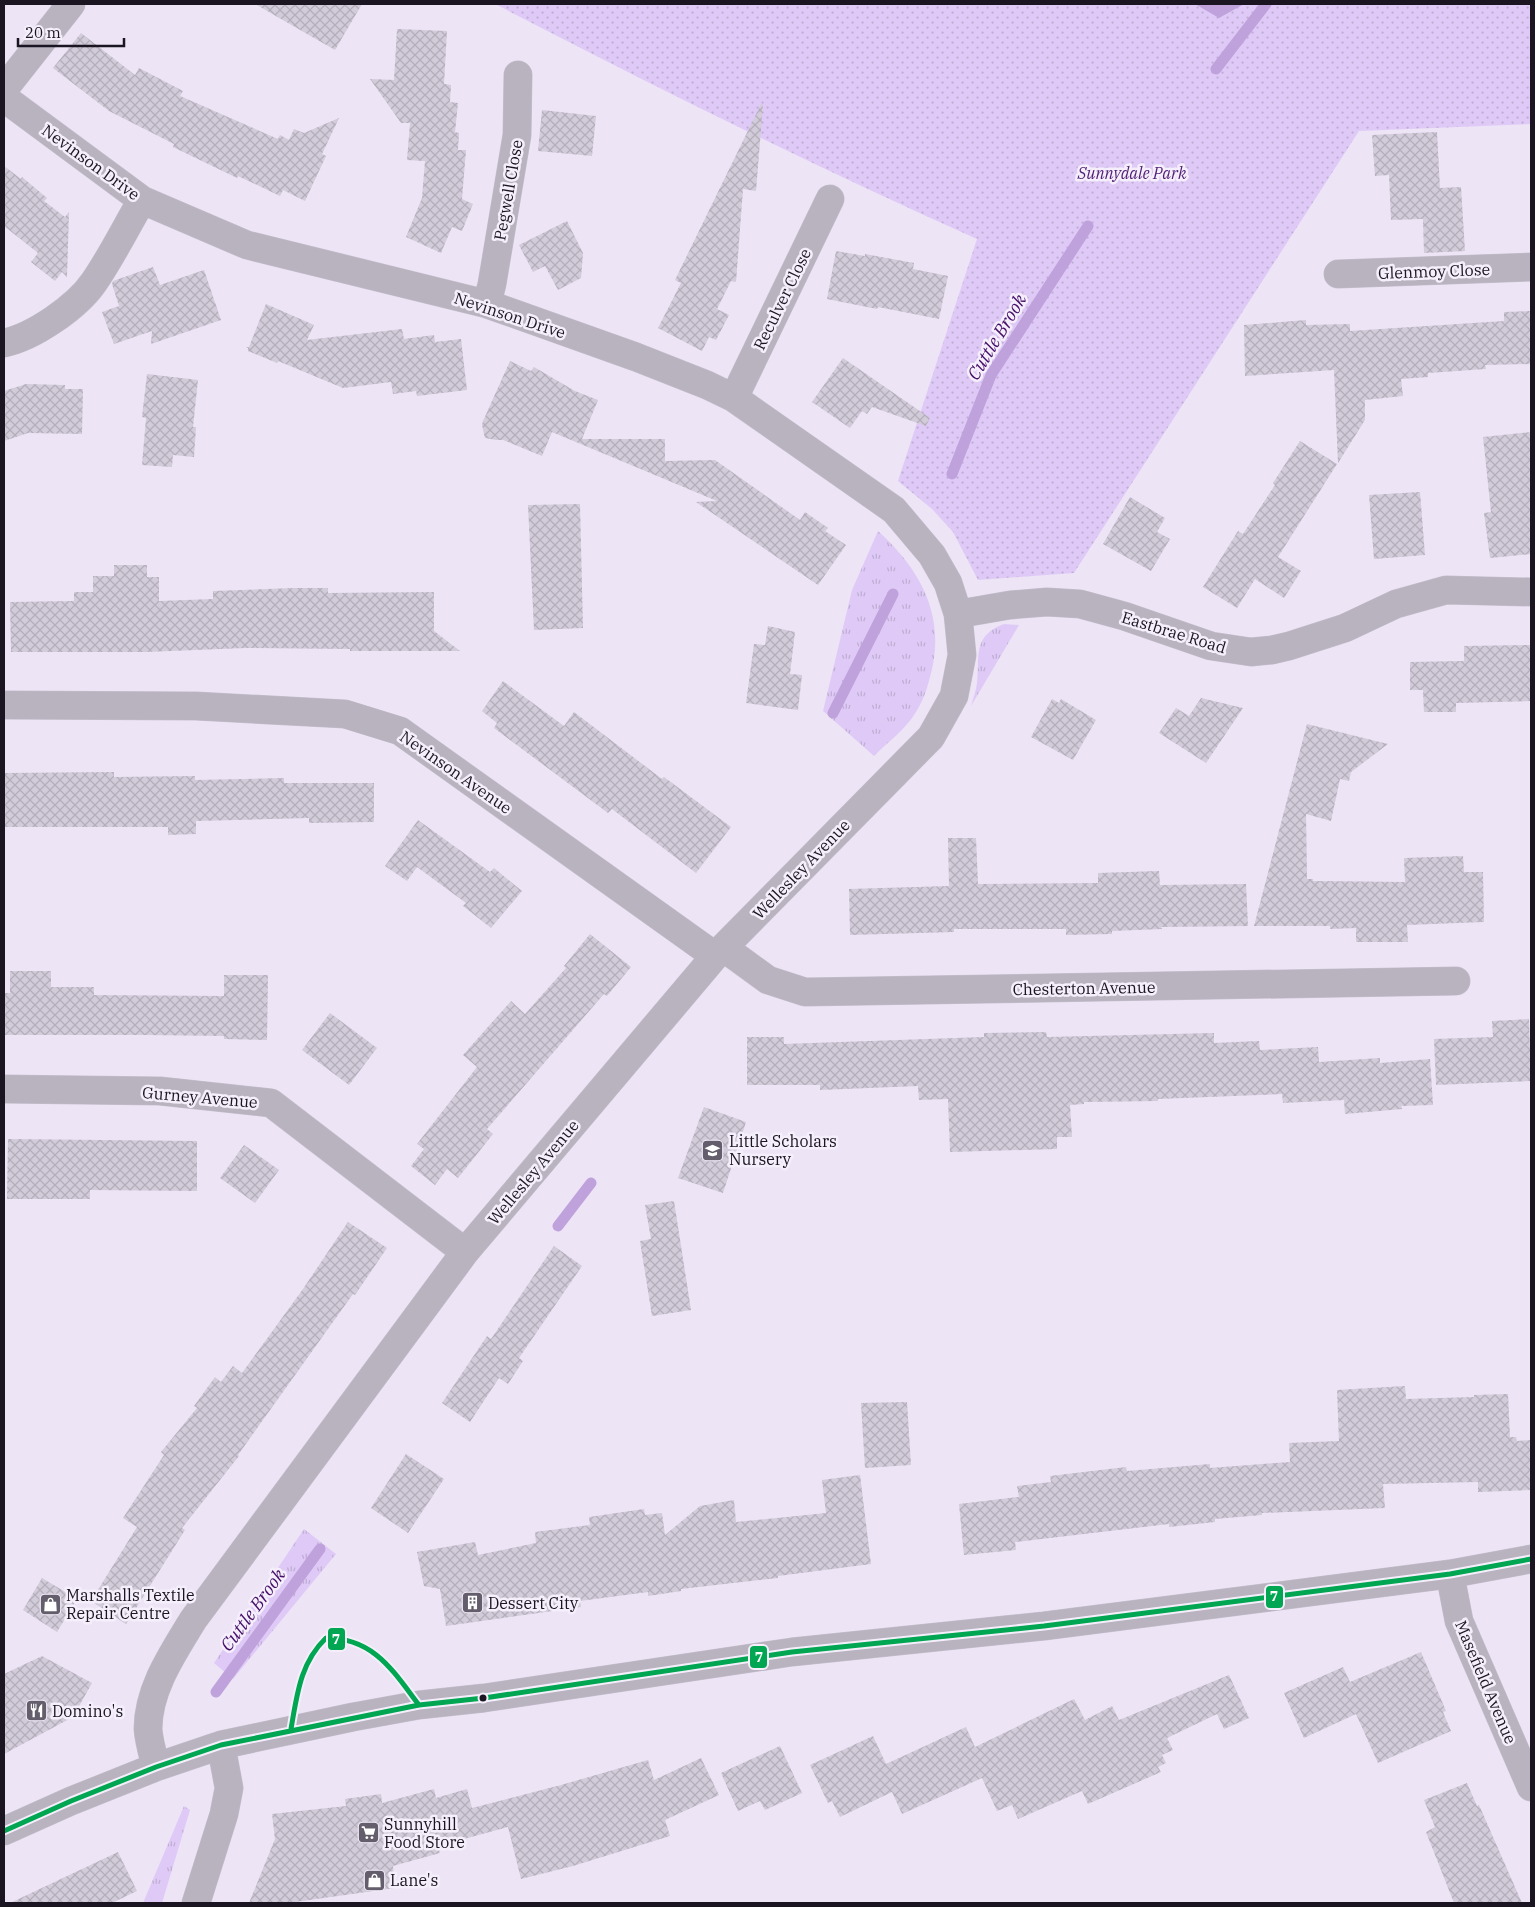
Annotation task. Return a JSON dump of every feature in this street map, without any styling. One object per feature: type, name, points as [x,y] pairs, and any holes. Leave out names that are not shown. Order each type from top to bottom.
[{"type":"street","points":[[4,89],[71,4]]},
{"type":"street","name":"Pegwell Close","points":[[487,304],[517,135],[518,76]]},
{"type":"street","name":"Nevinson Drive","points":[[4,98],[142,200],[247,245],[487,304],[636,357],[707,385],[734,398],[894,510],[932,555],[948,583],[958,614]]},
{"type":"street","points":[[4,344],[40,328],[59,316],[93,284],[142,200]]},
{"type":"street","name":"Reculver Close","points":[[734,398],[830,200]]},
{"type":"street","name":"Glenmoy Close","points":[[1338,274],[1531,267]]},
{"type":"street","name":"Eastbrae Road","points":[[958,614],[1010,605],[1047,602],[1080,604],[1124,616],[1211,646],[1251,652],[1272,650],[1298,643],[1345,628],[1396,604],[1446,590],[1531,592]]},
{"type":"street","name":"Wellesley Avenue","points":[[156,1767],[148,1731],[149,1710],[157,1686],[179,1642],[199,1612],[465,1252],[720,952],[931,737],[954,696],[962,655],[958,614]]},
{"type":"street","name":"Nevinson Avenue","points":[[4,705],[196,706],[345,714],[400,731],[720,952]]},
{"type":"street","name":"Chesterton Avenue","points":[[720,952],[768,980],[806,992],[1456,981]]},
{"type":"street","name":"Gurney Avenue","points":[[4,1089],[160,1091],[270,1103],[465,1252]]},
{"type":"street","points":[[4,1831],[71,1801],[156,1767],[221,1745],[307,1725],[419,1705],[484,1698],[792,1652],[1044,1626],[1450,1574],[1531,1559]]},
{"type":"street","name":"Masefield Avenue","points":[[1450,1574],[1459,1621],[1531,1787]]},
{"type":"street","points":[[196,1903],[224,1814],[229,1788],[221,1745]]},
{"type":"green space","name":"Sunnydale Park","points":[[495,4],[1531,4],[1531,124],[1359,131],[1074,573],[978,580],[953,532],[932,509],[898,481],[977,239],[734,125]]},
{"type":"green space","points":[[878,531],[907,562],[918,579],[932,615],[935,634],[930,677],[921,704],[907,724],[874,756],[823,711],[852,590]]},
{"type":"green space","points":[[1004,624],[1019,625],[971,706],[977,686],[978,656],[982,641],[987,634]]},
{"type":"green space","points":[[304,1529],[336,1554],[233,1679],[214,1663]]},
{"type":"green space","points":[[184,1806],[190,1810],[162,1903],[143,1903]]},
{"type":"shaded area","points":[[1195,4],[1244,4],[1219,18]]},
{"type":"building","points":[[255,4],[362,4],[335,50]]},
{"type":"building","points":[[397,29],[447,31],[444,84],[451,85],[450,102],[458,103],[455,132],[459,133],[458,150],[466,150],[462,199],[473,204],[462,231],[452,227],[441,253],[406,237],[422,198],[425,161],[407,160],[410,123],[401,123],[370,79],[394,80]]},
{"type":"building","points":[[81,33],[135,75],[139,68],[183,91],[180,96],[278,139],[280,135],[289,140],[294,129],[304,133],[339,118],[322,154],[326,156],[305,201],[283,190],[280,196],[238,176],[237,178],[173,147],[174,144],[109,111],[53,68]]},
{"type":"building","points":[[761,104],[763,105],[756,191],[743,189],[736,282],[731,281],[717,309],[729,315],[716,340],[709,337],[702,351],[658,328],[681,283],[675,280]]},
{"type":"building","points":[[542,110],[596,116],[592,156],[538,151]]},
{"type":"building","points":[[1437,132],[1440,188],[1461,187],[1465,251],[1424,253],[1423,219],[1391,220],[1389,175],[1375,176],[1372,135]]},
{"type":"building","points":[[4,166],[21,179],[22,177],[47,198],[44,201],[65,217],[69,212],[67,277],[62,272],[55,281],[31,262],[38,253],[4,226]]},
{"type":"building","points":[[567,221],[583,253],[581,278],[558,290],[545,266],[533,272],[519,245]]},
{"type":"building","points":[[836,251],[914,263],[913,269],[948,276],[939,319],[827,299]]},
{"type":"building","points":[[153,267],[160,285],[204,270],[221,320],[151,344],[152,331],[114,344],[102,312],[119,306],[112,284],[113,281]]},
{"type":"building","points":[[266,304],[314,325],[307,340],[402,329],[404,339],[434,335],[435,342],[461,339],[467,390],[417,396],[416,391],[393,394],[391,382],[343,388],[278,361],[277,363],[248,351],[246,347],[249,347]]},
{"type":"building","points":[[1531,311],[1531,364],[1485,365],[1486,369],[1428,373],[1428,377],[1401,379],[1403,396],[1365,400],[1365,420],[1338,463],[1334,370],[1245,376],[1244,325],[1306,320],[1306,325],[1350,324],[1350,331],[1504,321],[1504,312]]},
{"type":"building","points":[[843,358],[930,418],[926,426],[872,407],[867,414],[862,411],[850,428],[812,402]]},
{"type":"building","points":[[510,361],[531,371],[534,367],[575,391],[598,400],[582,439],[665,439],[665,461],[715,460],[800,520],[805,512],[828,528],[825,531],[846,545],[818,585],[696,502],[717,501],[552,432],[542,456],[503,440],[485,438],[483,421]]},
{"type":"building","points":[[147,374],[198,380],[193,427],[196,427],[194,457],[173,455],[172,467],[142,465],[146,418],[142,417]]},
{"type":"building","points":[[26,384],[65,385],[65,389],[83,389],[82,434],[28,433],[4,441],[4,391]]},
{"type":"building","points":[[1531,432],[1531,554],[1490,558],[1484,513],[1491,512],[1483,437]]},
{"type":"building","points":[[1300,441],[1337,464],[1278,557],[1301,571],[1284,598],[1255,579],[1237,608],[1203,587],[1238,531],[1243,534],[1275,485],[1273,483]]},
{"type":"building","points":[[1420,492],[1425,555],[1374,559],[1369,495]]},
{"type":"building","points":[[1130,497],[1165,518],[1157,532],[1170,539],[1151,571],[1103,544]]},
{"type":"building","points":[[580,504],[583,628],[534,630],[528,505]]},
{"type":"building","points":[[114,565],[147,565],[147,577],[159,577],[159,601],[213,599],[213,591],[295,588],[328,588],[328,593],[434,592],[434,631],[460,651],[350,651],[350,649],[245,648],[146,652],[11,652],[10,602],[74,601],[74,592],[93,592],[93,576],[114,576]]},
{"type":"building","points":[[768,626],[795,632],[790,674],[802,675],[798,710],[746,703],[754,644],[765,645]]},
{"type":"building","points":[[1531,645],[1531,701],[1456,703],[1456,712],[1424,712],[1423,690],[1410,690],[1410,662],[1464,661],[1464,646]]},
{"type":"building","points":[[503,681],[564,726],[574,712],[662,779],[664,777],[731,827],[696,873],[612,809],[608,813],[494,728],[497,723],[482,711]]},
{"type":"building","points":[[1201,698],[1243,708],[1206,763],[1159,733],[1176,708],[1189,716]]},
{"type":"building","points":[[1052,699],[1059,703],[1061,699],[1096,720],[1073,760],[1031,737]]},
{"type":"building","points":[[1307,724],[1388,744],[1351,772],[1349,781],[1340,779],[1331,821],[1306,814],[1307,879],[1313,879],[1313,881],[1405,882],[1404,858],[1463,856],[1464,872],[1483,872],[1484,922],[1407,925],[1408,942],[1356,942],[1356,928],[1330,929],[1330,926],[1254,926]]},
{"type":"building","points":[[114,772],[114,777],[195,776],[195,780],[284,778],[284,783],[374,783],[374,822],[309,823],[309,818],[196,821],[196,834],[168,835],[168,827],[4,827],[4,773]]},
{"type":"building","points":[[418,820],[490,872],[494,868],[522,891],[491,928],[463,906],[466,903],[417,867],[407,881],[385,866]]},
{"type":"building","points":[[948,838],[976,838],[978,884],[1098,883],[1098,873],[1159,871],[1160,885],[1246,884],[1248,926],[1161,927],[1162,929],[1112,931],[1112,934],[1066,935],[1066,929],[954,929],[954,932],[850,935],[849,889],[949,886]]},
{"type":"building","points":[[590,934],[631,967],[607,996],[604,994],[487,1129],[493,1134],[458,1178],[447,1169],[435,1185],[411,1166],[424,1149],[417,1144],[477,1067],[463,1055],[511,1001],[525,1014],[566,968],[564,966]]},
{"type":"building","points":[[10,971],[51,971],[51,987],[94,987],[94,995],[224,996],[224,975],[268,975],[267,1040],[224,1039],[224,1036],[4,1035],[4,993],[10,993]]},
{"type":"building","points":[[330,1013],[377,1048],[349,1085],[302,1050]]},
{"type":"building","points":[[1529,1019],[1531,1081],[1436,1085],[1434,1039],[1493,1037],[1492,1021]]},
{"type":"building","points":[[1046,1032],[1047,1037],[1214,1033],[1214,1043],[1259,1041],[1260,1050],[1318,1047],[1319,1062],[1380,1058],[1380,1063],[1430,1059],[1433,1105],[1401,1106],[1402,1109],[1345,1114],[1344,1100],[1283,1103],[1282,1094],[1158,1099],[1158,1101],[1084,1102],[1084,1104],[1070,1105],[1072,1137],[1057,1137],[1057,1149],[950,1152],[948,1099],[919,1100],[918,1086],[820,1090],[820,1085],[747,1085],[747,1037],[784,1037],[784,1044],[984,1037],[984,1033]]},
{"type":"building","name":"Little Scholars Nursery","points":[[704,1107],[746,1122],[723,1193],[678,1178]]},
{"type":"building","points":[[8,1139],[197,1141],[197,1191],[90,1190],[90,1199],[7,1199]]},
{"type":"building","points":[[244,1145],[279,1170],[255,1203],[220,1178]]},
{"type":"building","points":[[674,1201],[691,1310],[652,1316],[640,1241],[651,1239],[645,1205]]},
{"type":"building","points":[[348,1222],[387,1248],[239,1456],[182,1528],[185,1530],[126,1624],[91,1601],[137,1527],[123,1518],[164,1455],[161,1452],[197,1408],[194,1406],[215,1377],[221,1382],[233,1366],[242,1373],[303,1289]]},
{"type":"building","points":[[554,1246],[582,1266],[519,1358],[523,1361],[508,1384],[499,1378],[470,1422],[442,1403],[487,1336],[491,1339]]},
{"type":"building","points":[[1405,1386],[1406,1399],[1508,1394],[1510,1437],[1516,1437],[1517,1441],[1531,1440],[1531,1490],[1478,1492],[1478,1482],[1383,1484],[1385,1508],[1262,1513],[1262,1515],[1215,1519],[1215,1522],[1169,1527],[1169,1524],[1015,1542],[1016,1550],[964,1555],[959,1504],[1019,1497],[1017,1486],[1051,1482],[1050,1476],[1126,1467],[1127,1471],[1210,1464],[1210,1468],[1290,1462],[1289,1443],[1339,1441],[1337,1390]]},
{"type":"building","points":[[907,1402],[911,1465],[865,1468],[861,1403]]},
{"type":"building","points":[[406,1454],[444,1479],[408,1533],[371,1508]]},
{"type":"building","points":[[860,1475],[871,1564],[778,1576],[778,1578],[681,1589],[681,1591],[648,1596],[648,1592],[580,1601],[581,1607],[446,1626],[440,1589],[424,1586],[417,1552],[475,1542],[478,1555],[536,1543],[535,1532],[590,1525],[589,1517],[644,1509],[645,1515],[662,1513],[665,1535],[700,1506],[734,1500],[736,1522],[826,1513],[822,1480]]},
{"type":"building","name":"Marshalls Textile Repair Centre","points":[[42,1578],[77,1599],[57,1632],[23,1610]]},
{"type":"building","points":[[1421,1652],[1446,1711],[1443,1712],[1451,1731],[1378,1763],[1356,1714],[1304,1738],[1284,1693],[1343,1667],[1350,1682]]},
{"type":"building","points":[[42,1656],[92,1683],[73,1717],[4,1754],[4,1674]]},
{"type":"building","points":[[1229,1675],[1249,1718],[1224,1729],[1217,1714],[1167,1738],[1173,1750],[1162,1755],[1166,1763],[1158,1767],[1161,1772],[1088,1804],[1082,1791],[1018,1819],[1012,1805],[997,1811],[982,1778],[902,1814],[892,1792],[840,1817],[832,1801],[828,1803],[810,1765],[873,1736],[886,1764],[966,1727],[975,1747],[1074,1699],[1085,1720],[1112,1706],[1119,1720]]},
{"type":"building","points":[[780,1746],[802,1793],[765,1810],[760,1801],[738,1811],[721,1773]]},
{"type":"building","points":[[701,1758],[719,1795],[665,1820],[670,1836],[573,1866],[521,1879],[508,1827],[438,1846],[440,1853],[393,1866],[395,1888],[288,1903],[249,1903],[275,1839],[272,1814],[346,1806],[345,1799],[381,1794],[382,1803],[434,1789],[436,1798],[467,1789],[472,1808],[648,1760],[654,1780]]},
{"type":"building","points":[[1467,1783],[1477,1806],[1479,1805],[1522,1903],[1454,1903],[1426,1832],[1435,1827],[1424,1800]]},
{"type":"building","points":[[118,1852],[137,1891],[112,1903],[10,1903]]},
{"type":"waterway","name":"Cuttle Brook","points":[[1216,69],[1266,4]]},
{"type":"waterway","name":"Cuttle Brook","points":[[952,474],[991,375],[1088,226]]},
{"type":"waterway","name":"Cuttle Brook","points":[[833,713],[893,594]]},
{"type":"waterway","name":"Cuttle Brook","points":[[558,1226],[591,1183]]},
{"type":"waterway","name":"Cuttle Brook","points":[[216,1692],[320,1549]]},
{"type":"transit line","name":"7","points":[[4,1831],[71,1801],[156,1767],[221,1745],[419,1705],[484,1698],[792,1652],[1044,1626],[1450,1574],[1531,1559]]},
{"type":"transit line","name":"7","points":[[291,1729],[298,1692],[305,1669],[310,1658],[326,1638],[343,1639],[370,1650],[391,1669],[419,1705]]},
{"type":"place","name":"Little Scholars Nursery","points":[[713,1150]]},
{"type":"place","name":"Dessert City","points":[[472,1603]]},
{"type":"place","name":"Marshalls Textile Repair Centre","points":[[50,1604]]},
{"type":"place","name":"Domino's","points":[[36,1711]]},
{"type":"place","name":"Sunnyhill Food Store","points":[[368,1833]]},
{"type":"place","name":"Lane's","points":[[374,1880]]}]
